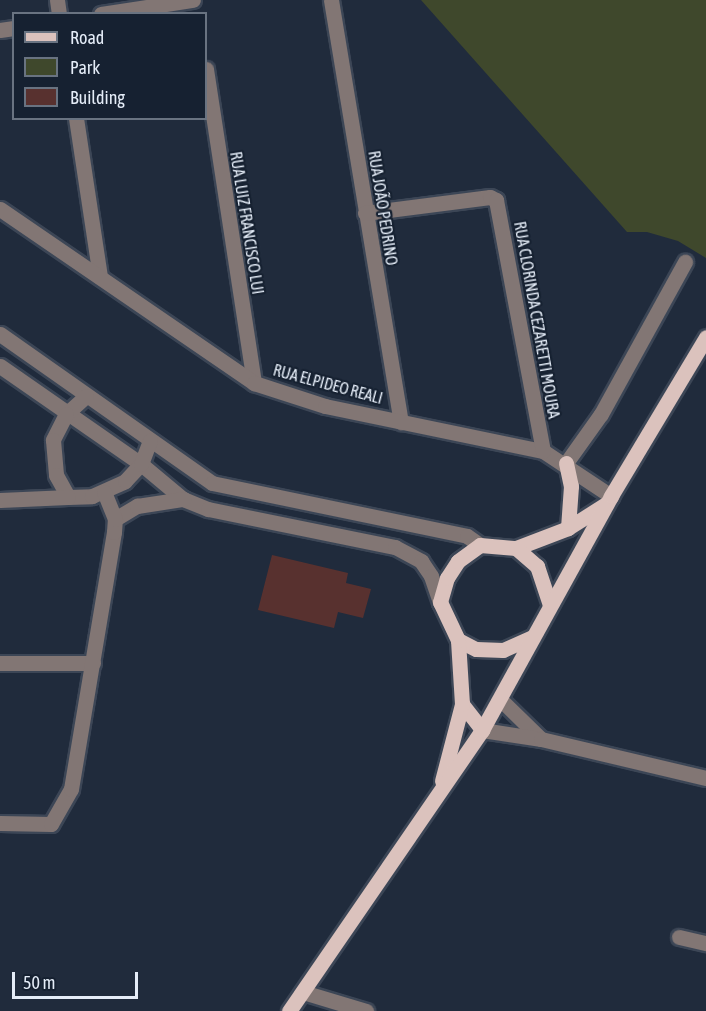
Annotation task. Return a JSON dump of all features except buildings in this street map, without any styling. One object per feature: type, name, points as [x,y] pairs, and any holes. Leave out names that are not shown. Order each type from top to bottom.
[{"type":"main road","points":[[289,1011],[482,730],[550,604],[706,337]]},
{"type":"main road","points":[[566,463],[571,486],[568,528]]},
{"type":"main road","points":[[440,790],[462,704],[458,640],[440,602],[447,578],[458,561],[480,545],[516,548],[568,528],[610,499]]},
{"type":"main road","points":[[516,548],[537,566],[550,604]]},
{"type":"main road","points":[[458,640],[476,649],[503,651],[532,637]]},
{"type":"main road","points":[[462,704],[482,730]]},
{"type":"street","points":[[114,12],[194,0]]},
{"type":"street","name":"RUA JOÃO PEDRINO","points":[[331,0],[401,422]]},
{"type":"street","name":"RUA LUIZ FRANCISCO LUI","points":[[207,76],[254,383]]},
{"type":"street","points":[[76,120],[100,277]]},
{"type":"street","name":"RUA CLORINDA CEZARETTI MOURA","points":[[365,213],[492,197],[497,202],[543,451]]},
{"type":"street","name":"RUA ELPIDEO REALI","points":[[0,209],[254,383],[307,401],[543,451],[566,463],[610,499]]},
{"type":"street","points":[[566,463],[601,414],[685,262]]},
{"type":"street","points":[[0,334],[212,483],[467,536],[480,545]]},
{"type":"street","points":[[0,366],[141,464],[183,499],[208,509],[395,547],[421,561],[431,576],[440,602]]},
{"type":"street","points":[[68,497],[56,475],[52,452],[56,429],[66,414],[86,396]]},
{"type":"street","points":[[0,500],[68,497],[104,492],[124,481],[141,464],[150,441]]},
{"type":"street","points":[[0,823],[51,824],[70,789],[93,663],[115,519],[104,492]]},
{"type":"street","points":[[115,519],[137,506],[183,499]]},
{"type":"street","points":[[0,663],[93,663]]},
{"type":"street","points":[[500,699],[541,739]]},
{"type":"street","points":[[482,730],[541,739],[706,778]]},
{"type":"street","points":[[679,937],[706,943]]},
{"type":"street","points":[[303,992],[366,1011]]},
{"type":"green space","points":[[421,0],[706,0],[706,258],[678,241],[647,232],[627,232]]}]
